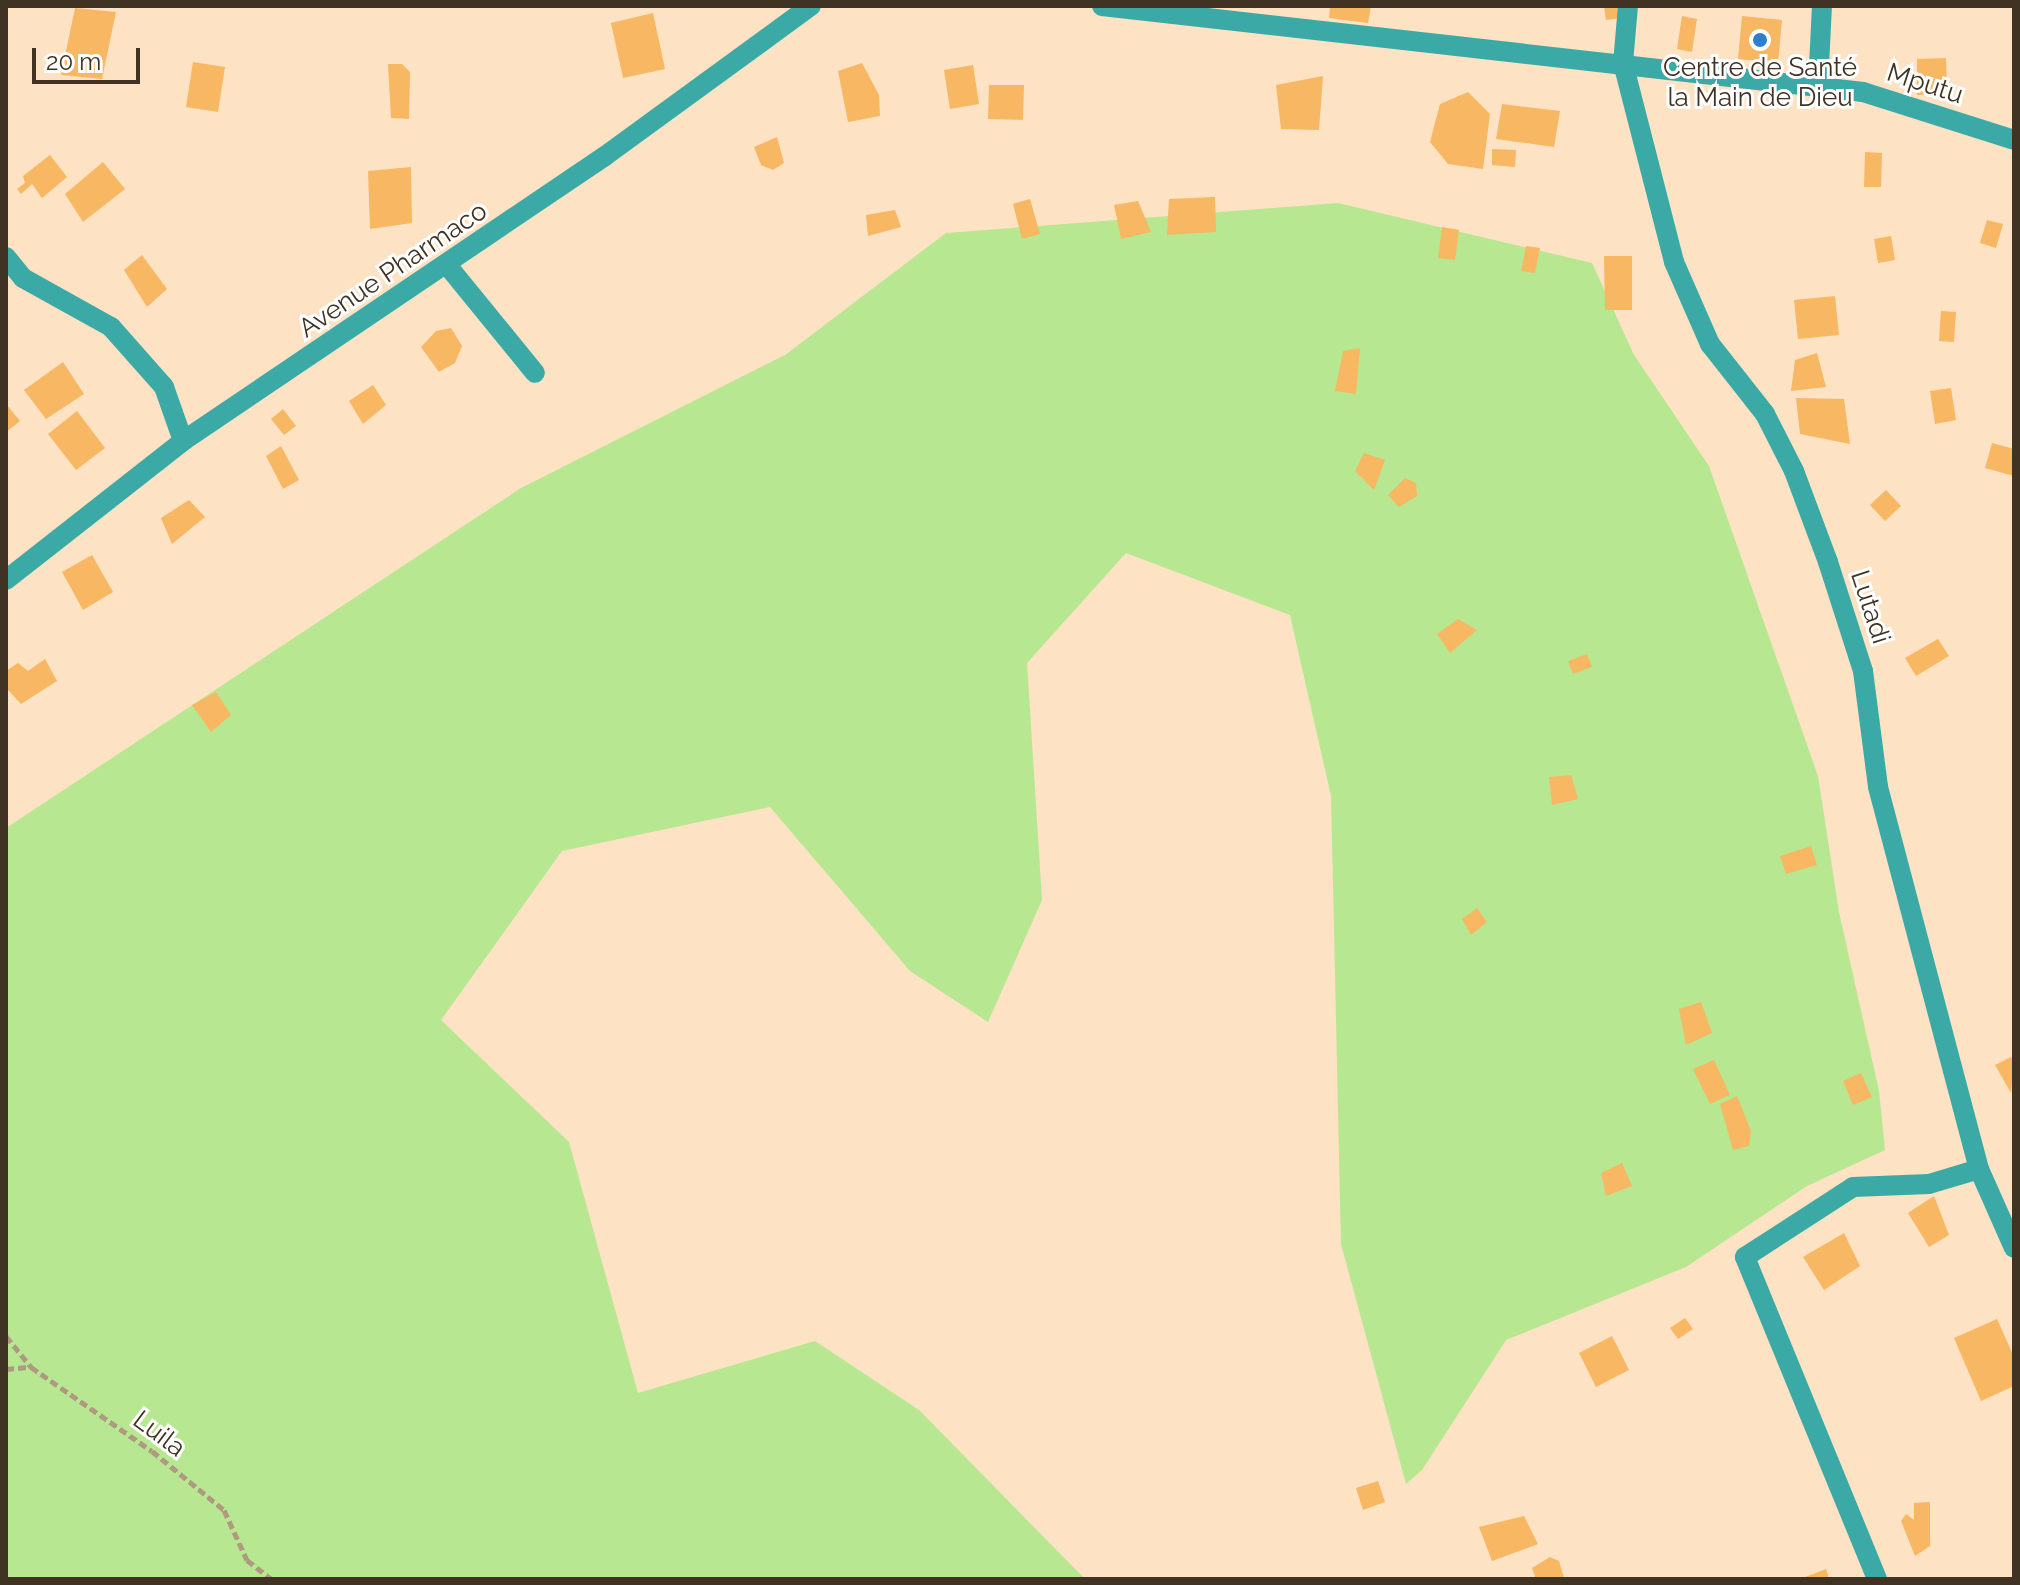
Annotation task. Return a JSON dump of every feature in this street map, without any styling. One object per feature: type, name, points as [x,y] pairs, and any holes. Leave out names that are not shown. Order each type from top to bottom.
[{"type":"street","name":"Avenue Pharmaco","points":[[6,580],[183,441],[447,265],[811,6]]},
{"type":"street","name":"Mputu","points":[[1102,6],[1293,15],[1623,63],[1863,92],[2014,140]]},
{"type":"street","name":"Lutadi","points":[[1628,6],[1623,63],[1656,198],[1689,299],[1710,344],[1765,414],[1794,471],[1828,562],[1863,671],[1878,787],[1979,1169],[2004,1204],[2014,1248]]},
{"type":"street","points":[[1818,87],[1822,6]]},
{"type":"street","points":[[6,257],[23,278],[111,327],[164,387],[183,441]]},
{"type":"street","points":[[447,265],[535,373]]},
{"type":"street","points":[[1877,1579],[1745,1257],[1853,1187],[1929,1184],[1979,1169]]},
{"type":"path","name":"Luila","points":[[6,1336],[31,1367],[152,1451],[224,1510],[247,1560],[271,1579]]},
{"type":"path","points":[[6,1369],[31,1367]]},
{"type":"green space","points":[[1338,203],[1592,263],[1634,355],[1709,466],[1818,776],[1839,912],[1879,1091],[1885,1150],[1807,1186],[1686,1267],[1506,1340],[1422,1470],[1406,1484],[1341,1244],[1331,796],[1290,615],[1126,553],[1027,663],[1042,900],[988,1022],[910,971],[770,807],[562,851],[441,1020],[569,1142],[638,1393],[815,1341],[919,1410],[1085,1579],[6,1579],[6,828],[521,488],[785,355],[946,233]]},
{"type":"building","points":[[1330,6],[1371,6],[1368,23],[1329,18]]},
{"type":"building","points":[[1604,6],[1620,6],[1621,18],[1606,20]]},
{"type":"building","points":[[75,8],[116,12],[102,79],[61,75]]},
{"type":"building","points":[[653,13],[665,69],[623,78],[611,23]]},
{"type":"building","points":[[1682,16],[1697,19],[1692,52],[1677,49]]},
{"type":"building","name":"Centre de Santé la Main de Dieu","points":[[1742,16],[1782,20],[1778,63],[1738,59]]},
{"type":"building","points":[[1946,58],[1947,94],[1917,95],[1917,59]]},
{"type":"building","points":[[193,62],[225,67],[218,112],[186,107]]},
{"type":"building","points":[[862,63],[879,95],[880,116],[848,122],[838,71]]},
{"type":"building","points":[[388,64],[402,64],[410,72],[409,119],[391,118]]},
{"type":"building","points":[[973,65],[979,104],[950,109],[944,70]]},
{"type":"building","points":[[1323,76],[1319,130],[1281,129],[1276,85]]},
{"type":"building","points":[[989,85],[1024,85],[1023,120],[988,119]]},
{"type":"building","points":[[1468,92],[1490,114],[1483,169],[1448,164],[1430,142],[1440,104]]},
{"type":"building","points":[[1502,104],[1560,111],[1554,147],[1496,139]]},
{"type":"building","points":[[777,137],[784,163],[773,170],[761,165],[754,147]]},
{"type":"building","points":[[1492,149],[1516,150],[1515,167],[1492,165]]},
{"type":"building","points":[[1865,152],[1882,153],[1881,187],[1864,187]]},
{"type":"building","points":[[50,155],[67,177],[42,198],[32,184],[21,194],[17,189],[25,183],[23,176]]},
{"type":"building","points":[[103,162],[125,189],[83,222],[65,194]]},
{"type":"building","points":[[411,167],[412,223],[370,229],[368,171]]},
{"type":"building","points":[[1215,197],[1216,232],[1167,235],[1169,199]]},
{"type":"building","points":[[1030,199],[1040,234],[1022,239],[1013,204]]},
{"type":"building","points":[[1138,201],[1151,232],[1121,239],[1114,205]]},
{"type":"building","points":[[895,210],[901,227],[868,236],[866,215]]},
{"type":"building","points":[[1987,220],[2003,224],[1996,248],[1980,243]]},
{"type":"building","points":[[1442,227],[1459,230],[1455,260],[1438,258]]},
{"type":"building","points":[[1891,236],[1895,260],[1878,263],[1874,239]]},
{"type":"building","points":[[1526,246],[1540,248],[1535,273],[1521,271]]},
{"type":"building","points":[[142,255],[167,289],[147,307],[124,270]]},
{"type":"building","points":[[1604,256],[1632,256],[1632,310],[1605,310]]},
{"type":"building","points":[[1835,296],[1839,335],[1798,339],[1794,300]]},
{"type":"building","points":[[1941,311],[1956,312],[1954,342],[1939,341]]},
{"type":"building","points":[[451,328],[462,346],[455,363],[439,372],[421,347],[436,331]]},
{"type":"building","points":[[1360,348],[1356,394],[1335,391],[1343,351]]},
{"type":"building","points":[[1817,353],[1826,387],[1791,391],[1795,360]]},
{"type":"building","points":[[63,362],[84,394],[46,419],[24,390]]},
{"type":"building","points":[[373,385],[386,405],[363,424],[349,401]]},
{"type":"building","points":[[1951,388],[1956,420],[1935,424],[1930,391]]},
{"type":"building","points":[[1796,398],[1844,399],[1850,444],[1800,434]]},
{"type":"building","points":[[6,404],[20,421],[6,432]]},
{"type":"building","points":[[283,409],[296,426],[284,435],[271,419]]},
{"type":"building","points":[[77,411],[105,448],[76,470],[48,434]]},
{"type":"building","points":[[1992,443],[2014,449],[2014,476],[1985,468]]},
{"type":"building","points":[[281,446],[299,480],[283,489],[266,456]]},
{"type":"building","points":[[1364,453],[1385,460],[1374,490],[1355,471]]},
{"type":"building","points":[[1405,478],[1416,483],[1417,496],[1399,507],[1388,495]]},
{"type":"building","points":[[1886,490],[1901,506],[1885,521],[1870,505]]},
{"type":"building","points":[[189,500],[205,517],[172,544],[161,518]]},
{"type":"building","points":[[92,555],[113,592],[83,610],[62,572]]},
{"type":"building","points":[[1458,619],[1477,630],[1450,653],[1437,634]]},
{"type":"building","points":[[1938,639],[1949,656],[1916,676],[1905,658]]},
{"type":"building","points":[[1587,654],[1592,667],[1573,674],[1568,661]]},
{"type":"building","points":[[45,659],[57,681],[21,704],[8,690],[6,671],[18,663],[28,671]]},
{"type":"building","points":[[216,692],[231,715],[211,732],[192,705]]},
{"type":"building","points":[[1571,775],[1578,799],[1552,805],[1549,777]]},
{"type":"building","points":[[1811,846],[1817,865],[1786,874],[1780,856]]},
{"type":"building","points":[[1477,908],[1487,922],[1471,935],[1462,919]]},
{"type":"building","points":[[1701,1002],[1712,1033],[1686,1045],[1679,1009]]},
{"type":"building","points":[[2011,1057],[2014,1063],[2011,1093],[1995,1065]]},
{"type":"building","points":[[1714,1060],[1730,1095],[1710,1104],[1693,1069]]},
{"type":"building","points":[[1861,1073],[1872,1097],[1853,1105],[1843,1081]]},
{"type":"building","points":[[1737,1096],[1751,1131],[1749,1146],[1733,1150],[1720,1104]]},
{"type":"building","points":[[1622,1163],[1632,1186],[1606,1196],[1601,1173]]},
{"type":"building","points":[[1934,1196],[1949,1235],[1929,1247],[1908,1213]]},
{"type":"building","points":[[1844,1233],[1860,1266],[1824,1290],[1803,1257]]},
{"type":"building","points":[[1685,1318],[1693,1329],[1678,1339],[1670,1328]]},
{"type":"building","points":[[1997,1319],[2014,1357],[2014,1386],[1981,1401],[1954,1338]]},
{"type":"building","points":[[1612,1336],[1629,1370],[1596,1387],[1579,1353]]},
{"type":"building","points":[[1378,1481],[1385,1502],[1363,1510],[1356,1488]]},
{"type":"building","points":[[1930,1502],[1930,1546],[1915,1556],[1901,1521],[1906,1514],[1914,1520],[1914,1503]]},
{"type":"building","points":[[1524,1516],[1538,1544],[1492,1561],[1479,1527]]},
{"type":"building","points":[[1550,1557],[1559,1561],[1564,1578],[1536,1579],[1532,1568]]},
{"type":"building","points":[[1826,1569],[1829,1579],[1800,1579]]},
{"type":"place","name":"Centre de Santé la Main de Dieu","points":[[1760,40]]}]
